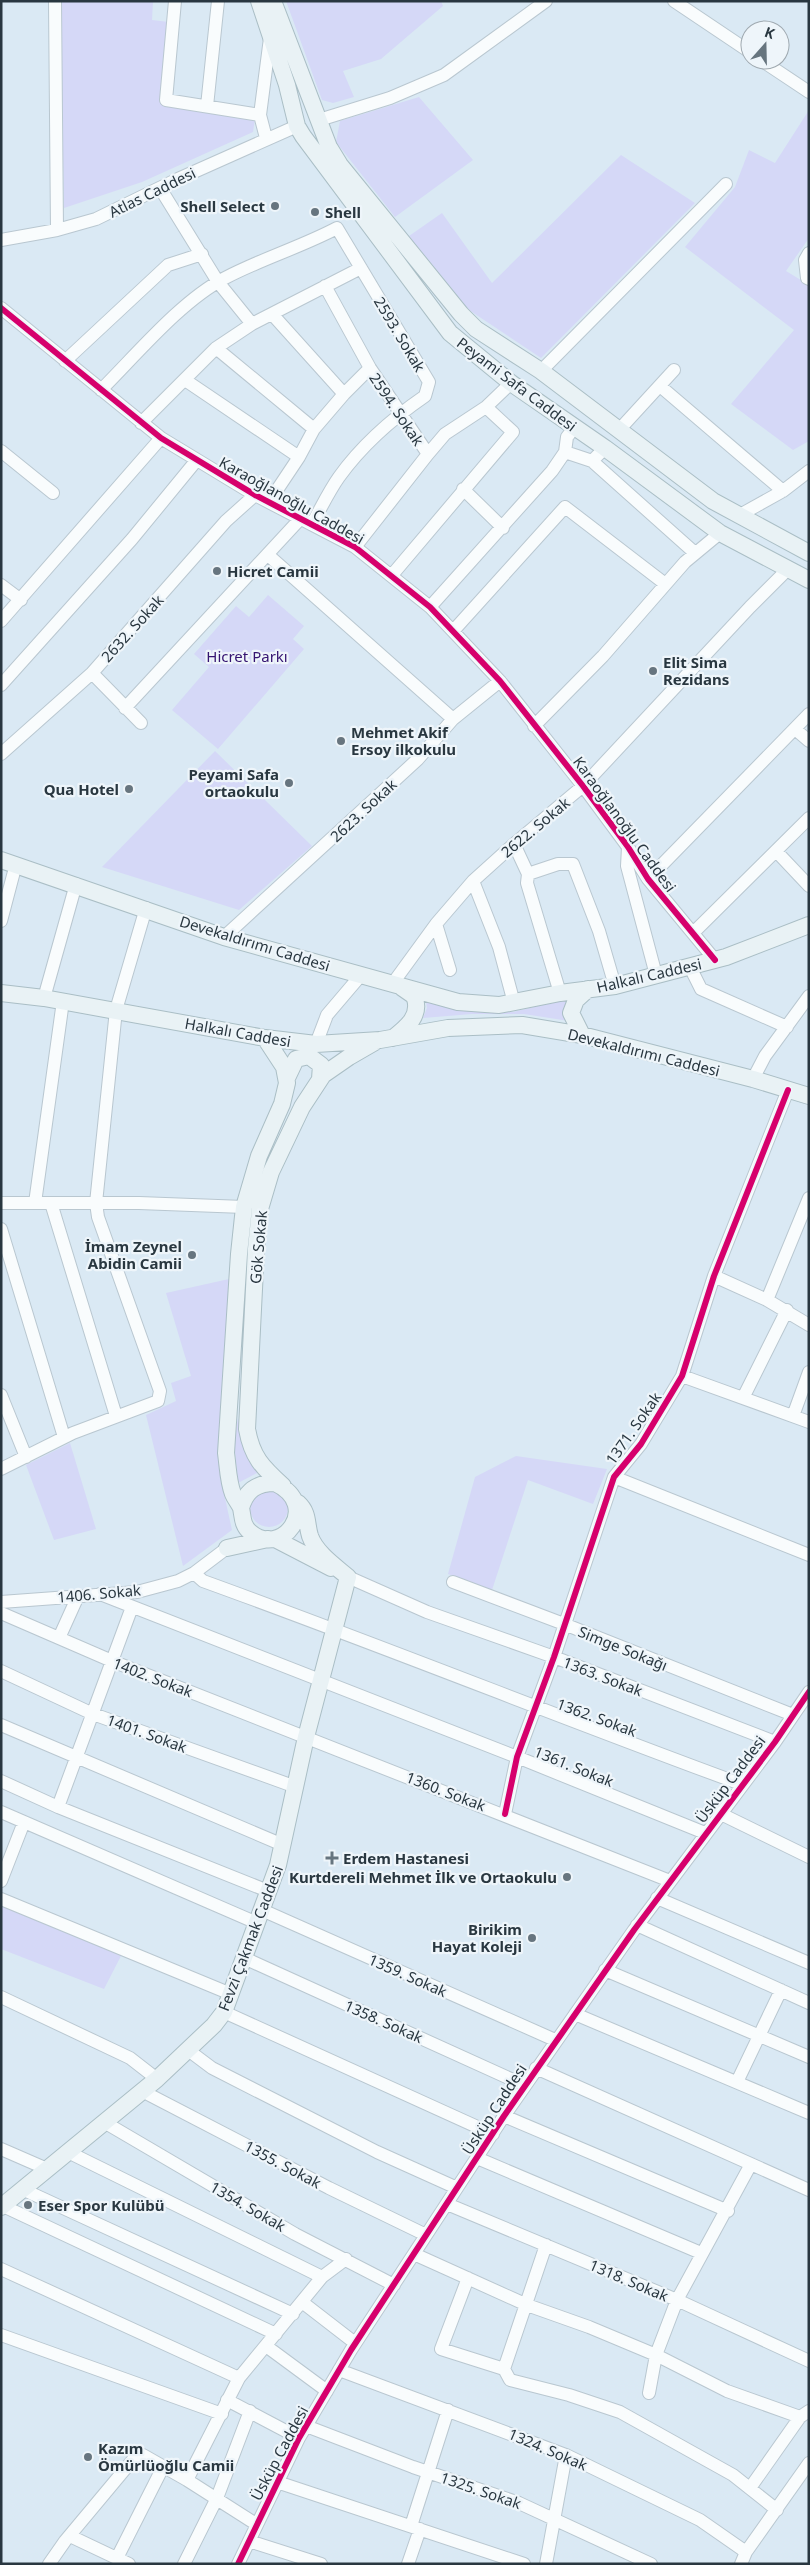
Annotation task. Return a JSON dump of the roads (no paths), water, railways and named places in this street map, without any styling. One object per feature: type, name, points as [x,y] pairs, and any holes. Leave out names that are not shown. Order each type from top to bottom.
[{"type":"main road","name":"Peyami Safa Caddesi","points":[[258,1],[271,34],[297,125],[336,183],[450,333],[511,383],[605,448],[720,533],[809,580]]},
{"type":"main road","name":"Peyami Safa Caddesi","points":[[274,1],[329,147],[340,165],[461,314],[476,329],[541,371],[713,501],[808,552]]},
{"type":"main road","points":[[297,125],[306,111],[318,116]]},
{"type":"main road","name":"Devekaldırımı Caddesi","points":[[9,862],[146,908],[224,937],[458,1002],[499,1005],[514,1003]]},
{"type":"main road","name":"Halkalı Caddesi","points":[[514,1003],[560,993],[615,986],[690,967],[715,960],[809,925]]},
{"type":"main road","points":[[386,1039],[411,1022],[417,1009],[414,996],[395,984]]},
{"type":"main road","points":[[582,1036],[571,1013],[576,1000],[588,989]]},
{"type":"main road","name":"Halkalı Caddesi","points":[[1,993],[116,1010],[265,1038],[316,1044],[386,1039],[477,1026]]},
{"type":"main road","name":"Devekaldırımı Caddesi","points":[[477,1026],[522,1025],[582,1036],[753,1079],[808,1095]]},
{"type":"main road","points":[[265,1038],[280,1058],[287,1078]]},
{"type":"main road","name":"Gök Sokak","points":[[348,1577],[324,1555],[310,1536],[307,1514],[290,1494],[261,1466],[250,1448],[247,1429],[260,1209],[271,1172],[302,1107],[323,1075],[349,1056],[386,1039]]},
{"type":"main road","points":[[287,1078],[296,1059],[302,1055],[309,1056],[321,1065],[320,1080]]},
{"type":"main road","name":"Gök Sokak","points":[[287,1078],[282,1104],[259,1156],[244,1207],[226,1453],[229,1481],[250,1532],[258,1537],[272,1539],[348,1577]]},
{"type":"main road","points":[[235,1334],[252,1335]]},
{"type":"main road","points":[[275,1483],[290,1494],[297,1508],[294,1524],[290,1531],[272,1539],[228,1548],[236,1539],[241,1512],[249,1490],[258,1485],[275,1483]]},
{"type":"main road","name":"Fevzi Çakmak Caddesi","points":[[2,2205],[157,2079],[224,2012],[260,1916],[283,1845],[306,1737],[333,1628],[348,1577]]},
{"type":"street","points":[[55,1],[57,230]]},
{"type":"street","points":[[175,1],[166,100],[260,115]]},
{"type":"street","points":[[207,106],[218,1]]},
{"type":"street","points":[[318,116],[390,98],[444,75],[546,1]]},
{"type":"street","points":[[674,1],[740,45]]},
{"type":"street","points":[[266,138],[260,115],[271,34]]},
{"type":"street","points":[[777,70],[809,92]]},
{"type":"street","name":"Atlas Caddesi","points":[[1,240],[57,230],[96,219],[297,125]]},
{"type":"street","points":[[541,371],[726,184]]},
{"type":"street","points":[[160,188],[218,282],[252,324]]},
{"type":"street","name":"2593. Sokak","points":[[125,708],[268,555],[307,521],[339,477],[382,429],[399,414],[425,396],[429,382],[337,228],[218,282]]},
{"type":"street","points":[[809,253],[804,260],[806,278],[809,279]]},
{"type":"street","points":[[65,361],[168,265],[202,254]]},
{"type":"street","points":[[141,422],[216,348],[252,324],[361,268]]},
{"type":"street","points":[[100,390],[190,301],[218,282]]},
{"type":"street","name":"2594. Sokak","points":[[325,286],[370,368],[399,414],[428,454],[355,546]]},
{"type":"street","points":[[1,302],[20,321]]},
{"type":"street","points":[[1,308],[20,321]]},
{"type":"street","points":[[272,314],[344,394]]},
{"type":"street","name":"Karaoğlanoğlu Caddesi","points":[[20,321],[65,361],[160,438],[255,495],[355,546],[430,607],[500,680],[534,726],[583,786],[628,847],[648,879],[715,960]]},
{"type":"street","points":[[216,348],[314,429]]},
{"type":"street","points":[[269,502],[299,457],[314,429],[344,394],[370,368]]},
{"type":"street","points":[[619,430],[674,370]]},
{"type":"street","points":[[184,380],[299,457]]},
{"type":"street","points":[[428,454],[445,434],[486,407],[511,383]]},
{"type":"street","points":[[660,386],[783,491]]},
{"type":"street","points":[[392,575],[513,432],[486,407]]},
{"type":"street","points":[[430,607],[503,528],[552,471],[565,452],[567,437],[574,428]]},
{"type":"street","points":[[1,621],[160,438]]},
{"type":"street","points":[[592,461],[605,448]]},
{"type":"street","points":[[1,452],[53,493]]},
{"type":"street","points":[[565,452],[592,461],[695,553]]},
{"type":"street","points":[[1,685],[132,538],[196,461]]},
{"type":"street","points":[[738,516],[783,491],[809,471]]},
{"type":"street","points":[[463,490],[503,528]]},
{"type":"street","name":"2632. Sokak","points":[[1,754],[92,673],[226,521],[255,495]]},
{"type":"street","points":[[454,630],[565,507],[664,583]]},
{"type":"street","points":[[534,726],[603,656],[664,583],[695,553],[720,533]]},
{"type":"street","points":[[268,555],[453,719]]},
{"type":"street","name":"2622. Sokak","points":[[395,984],[436,924],[473,881],[583,786],[743,614],[788,570]]},
{"type":"street","points":[[1,585],[21,600]]},
{"type":"street","points":[[92,673],[141,723]]},
{"type":"street","name":"2623. Sokak","points":[[224,937],[418,759],[453,719],[500,680]]},
{"type":"street","points":[[648,879],[809,714]]},
{"type":"street","points":[[795,729],[809,741]]},
{"type":"street","points":[[693,933],[809,818]]},
{"type":"street","points":[[514,844],[528,874],[526,884],[560,993]]},
{"type":"street","points":[[628,847],[627,866],[656,975]]},
{"type":"street","points":[[776,851],[809,886]]},
{"type":"street","points":[[1,921],[9,862]]},
{"type":"street","points":[[528,874],[558,864],[573,864],[599,932],[615,986]]},
{"type":"street","points":[[473,881],[499,947],[514,1003]]},
{"type":"street","points":[[44,998],[76,884]]},
{"type":"street","points":[[1,1469],[64,1437],[158,1401],[160,1391],[98,1217],[96,1203],[116,1010],[146,908]]},
{"type":"street","points":[[436,924],[450,970]]},
{"type":"street","points":[[690,967],[701,989],[787,1026]]},
{"type":"street","points":[[316,1044],[327,1015],[361,975]]},
{"type":"street","points":[[753,1079],[765,1056],[809,996]]},
{"type":"street","points":[[35,1203],[63,1001]]},
{"type":"street","name":"1371. Sokak","points":[[505,1814],[517,1757],[554,1657],[614,1477],[641,1444],[682,1376],[714,1276],[788,1090]]},
{"type":"street","points":[[767,1300],[809,1198]]},
{"type":"street","points":[[1,1203],[96,1203],[244,1207]]},
{"type":"street","points":[[51,1203],[116,1416]]},
{"type":"street","points":[[1,1229],[64,1437]]},
{"type":"street","points":[[714,1276],[787,1310],[809,1325]]},
{"type":"street","points":[[743,1398],[787,1310]]},
{"type":"street","points":[[793,1416],[809,1372]]},
{"type":"street","points":[[682,1376],[809,1422]]},
{"type":"street","points":[[1,1395],[26,1457]]},
{"type":"street","points":[[614,1477],[809,1555]]},
{"type":"street","points":[[194,1573],[228,1548]]},
{"type":"street","name":"1406. Sokak","points":[[1,1602],[137,1592],[178,1582],[194,1573]]},
{"type":"street","name":"1362. Sokak","points":[[194,1573],[202,1581],[333,1628],[535,1708],[741,1784]]},
{"type":"street","name":"1363. Sokak","points":[[348,1577],[427,1612],[554,1657],[774,1742]]},
{"type":"street","name":"Simge Sokağı","points":[[453,1582],[564,1624],[793,1716]]},
{"type":"street","name":"1361. Sokak","points":[[100,1594],[517,1757],[704,1833]]},
{"type":"street","points":[[59,1638],[78,1596]]},
{"type":"street","points":[[58,1807],[132,1607]]},
{"type":"street","name":"1402. Sokak","points":[[1,1613],[112,1661],[306,1737]]},
{"type":"street","name":"1401. Sokak","points":[[1,1671],[93,1714],[296,1787]]},
{"type":"street","name":"Üsküp Caddesi","points":[[238,2564],[256,2524],[306,2426],[355,2343],[555,2040],[704,1833],[774,1742],[809,1692]]},
{"type":"street","points":[[1,1725],[283,1845]]},
{"type":"street","name":"1360. Sokak","points":[[306,1737],[505,1814],[670,1881]]},
{"type":"street","points":[[1,1781],[58,1807],[268,1891]]},
{"type":"street","name":"1359. Sokak","points":[[1,1812],[260,1916],[555,2040]]},
{"type":"street","points":[[719,1813],[809,1857]]},
{"type":"street","points":[[1,1880],[24,1822]]},
{"type":"street","points":[[1,1898],[231,1994]]},
{"type":"street","points":[[657,1898],[809,1963]]},
{"type":"street","points":[[637,1925],[809,2003]]},
{"type":"street","name":"1358. Sokak","points":[[244,1958],[524,2085]]},
{"type":"street","points":[[605,1970],[809,2057]]},
{"type":"street","points":[[737,2082],[781,1990]]},
{"type":"street","points":[[1,1997],[130,2058],[157,2079]]},
{"type":"street","points":[[224,2012],[492,2134]]},
{"type":"street","points":[[575,2014],[809,2113]]},
{"type":"street","points":[[188,2050],[212,2068],[377,2152],[457,2188]]},
{"type":"street","points":[[536,2068],[809,2190]]},
{"type":"street","name":"1355. Sokak","points":[[142,2091],[426,2236]]},
{"type":"street","points":[[504,2116],[728,2210]]},
{"type":"street","name":"1354. Sokak","points":[[104,2122],[295,2234],[394,2285]]},
{"type":"street","points":[[1,2149],[47,2169]]},
{"type":"street","points":[[68,2152],[322,2277]]},
{"type":"street","points":[[477,2158],[701,2253]]},
{"type":"street","points":[[648,2393],[656,2355],[677,2300],[701,2253],[728,2210],[751,2164]]},
{"type":"street","points":[[22,2189],[293,2314]]},
{"type":"street","name":"1318. Sokak","points":[[447,2204],[677,2300],[809,2361]]},
{"type":"street","points":[[2,2205],[276,2334]]},
{"type":"street","points":[[504,2369],[546,2245]]},
{"type":"street","points":[[414,2254],[527,2305],[589,2327],[656,2355],[727,2391],[804,2414],[750,2488]]},
{"type":"street","points":[[187,2480],[239,2378],[322,2277],[346,2259]]},
{"type":"street","points":[[1,2269],[239,2378]]},
{"type":"street","points":[[468,2278],[441,2349],[504,2369],[510,2380],[569,2395],[620,2412],[750,2488],[777,2510]]},
{"type":"street","points":[[302,2302],[355,2343]]},
{"type":"street","points":[[1,2335],[222,2414]]},
{"type":"street","points":[[266,2346],[327,2391]]},
{"type":"street","name":"1324. Sokak","points":[[339,2370],[566,2454],[700,2520],[743,2558]]},
{"type":"street","points":[[227,2400],[300,2438]]},
{"type":"street","points":[[408,2564],[428,2472],[448,2410]]},
{"type":"street","points":[[184,2564],[217,2498],[250,2411]]},
{"type":"street","name":"1325. Sokak","points":[[306,2426],[428,2472],[519,2503],[651,2564]]},
{"type":"street","points":[[546,2564],[566,2454]]},
{"type":"street","points":[[49,2564],[136,2456],[143,2455],[217,2498],[256,2524]]},
{"type":"street","points":[[743,2558],[809,2463]]},
{"type":"street","points":[[70,2536],[123,2561],[163,2467]]},
{"type":"street","points":[[277,2482],[524,2564]]},
{"type":"street","points":[[248,2541],[321,2564]]},
{"type":"place","name":"Shell Select","points":[[275,206]]},
{"type":"place","name":"Shell","points":[[315,212]]},
{"type":"place","name":"Hicret Camii","points":[[217,571]]},
{"type":"place","name":"Elit Sima Rezidans","points":[[653,671]]},
{"type":"place","name":"Mehmet Akif Ersoy ilkokulu","points":[[341,741]]},
{"type":"place","name":"Peyami Safa ortaokulu","points":[[289,783]]},
{"type":"place","name":"Qua Hotel","points":[[129,789]]},
{"type":"place","name":"İmam Zeynel Abidin Camii","points":[[192,1255]]},
{"type":"place","name":"Erdem Hastanesi","points":[[332,1858]]},
{"type":"place","name":"Kurtdereli Mehmet İlk ve Ortaokulu","points":[[567,1877]]},
{"type":"place","name":"Birikim Hayat Koleji","points":[[532,1938]]},
{"type":"place","name":"Eser Spor Kulübü","points":[[28,2205]]},
{"type":"place","name":"Kazım Ömürlüoğlu Camii","points":[[88,2457]]},
{"type":"park label","name":"Hicret Parkı","points":[[247,656]]}]
